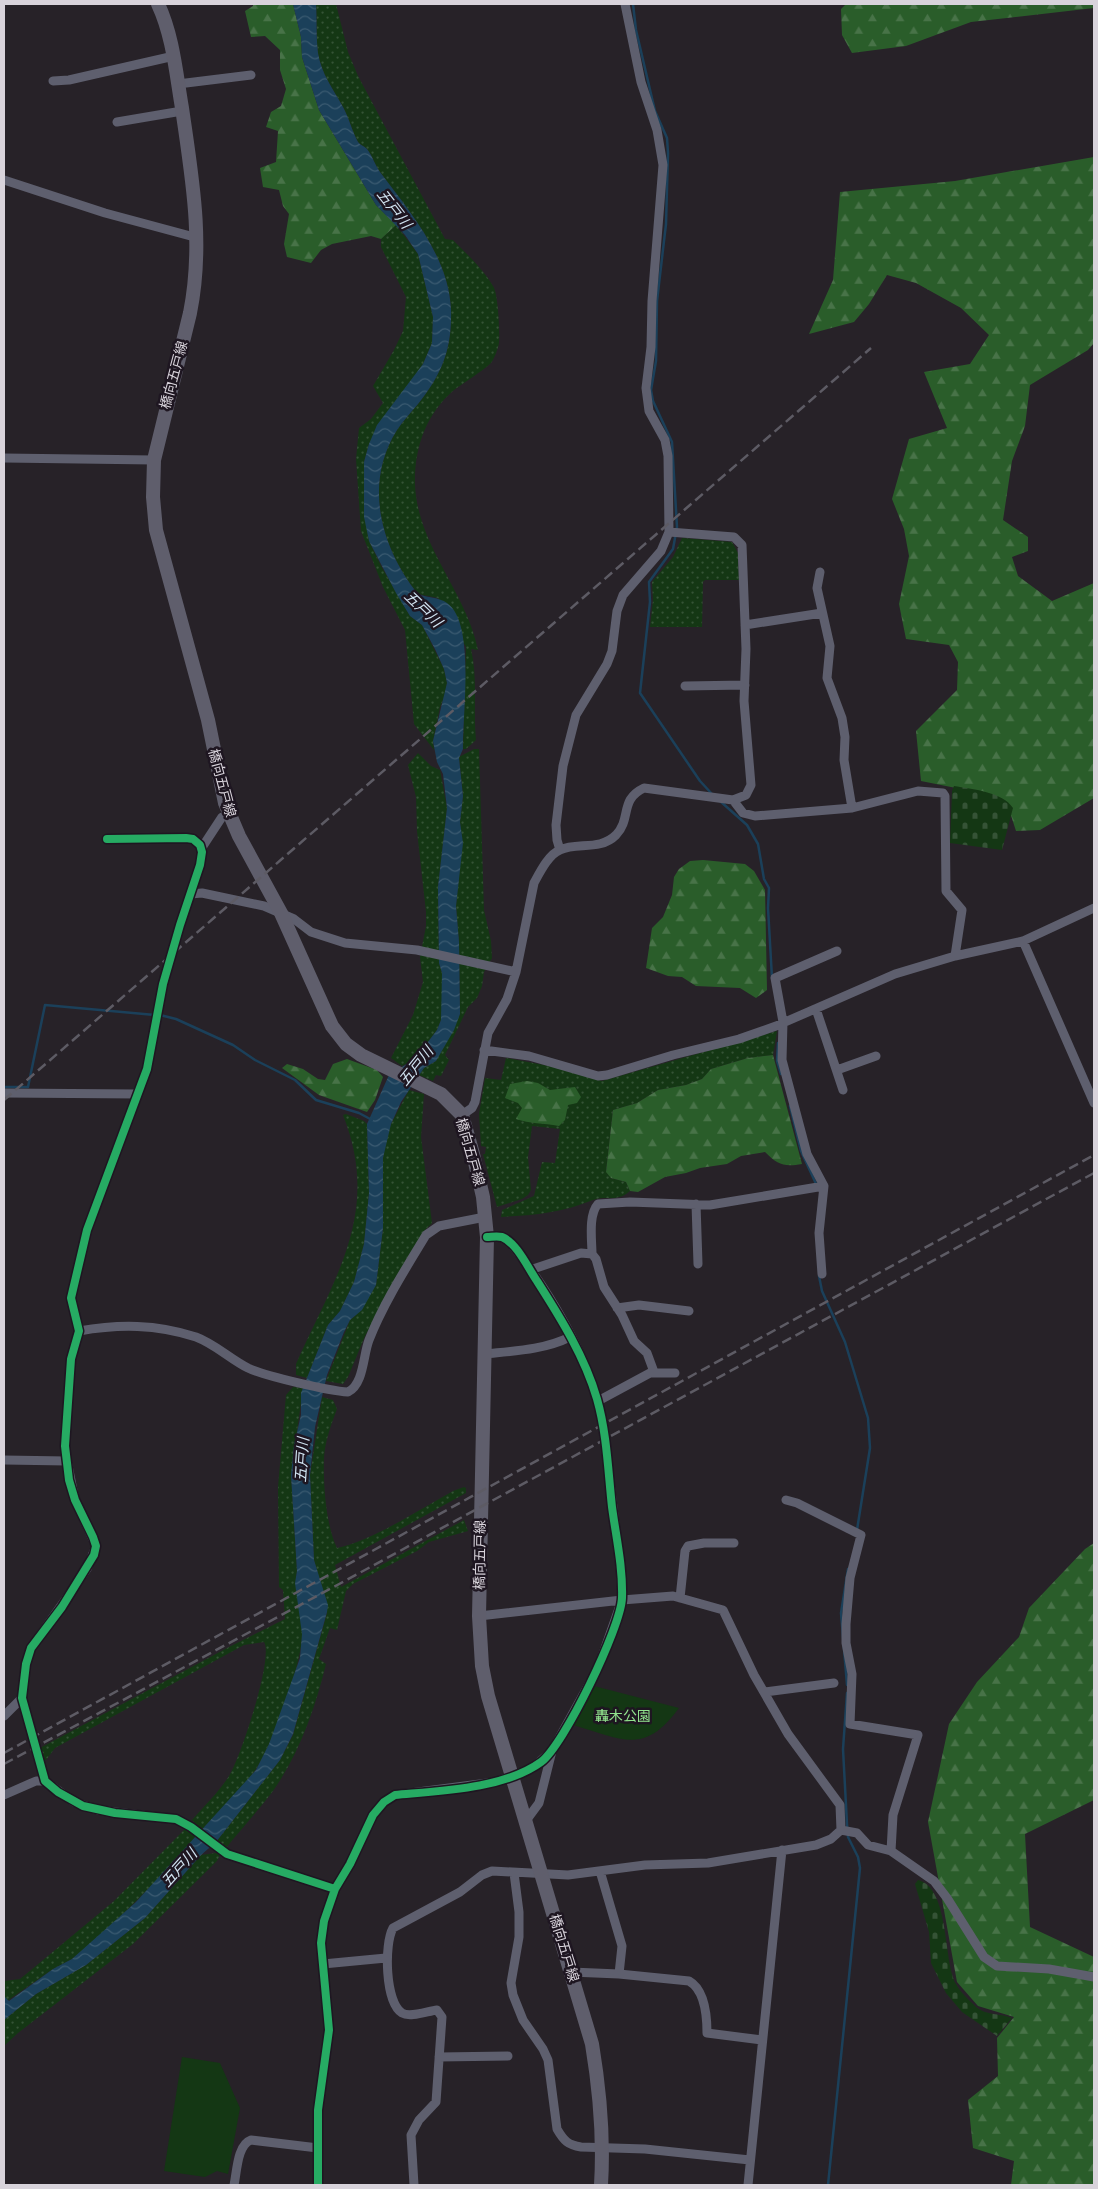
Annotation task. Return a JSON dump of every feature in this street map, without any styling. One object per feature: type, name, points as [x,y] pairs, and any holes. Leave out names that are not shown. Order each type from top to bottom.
[{"type":"main road","name":"橋向五戸線","points":[[158,4],[166,21],[174,56],[198,238],[192,306],[154,460],[152,497],[156,530],[208,720],[220,784],[229,815],[281,914],[332,1026],[346,1044],[361,1055],[432,1089],[451,1102],[462,1115],[473,1154],[487,1237],[479,1616],[484,1678],[592,2044],[601,2097],[604,2147],[601,2185]]},
{"type":"street","points":[[560,850],[556,840],[556,825],[563,766],[576,715],[607,664],[612,651],[617,611],[623,595],[661,551],[669,532],[668,456],[665,440],[649,411],[646,388],[651,348],[652,301],[663,164],[657,130],[639,74],[625,4]]},
{"type":"street","points":[[53,81],[70,80],[174,56]]},
{"type":"street","points":[[178,84],[251,75]]},
{"type":"street","points":[[117,122],[182,111]]},
{"type":"street","points":[[4,180],[105,213],[198,238]]},
{"type":"street","points":[[4,458],[154,460]]},
{"type":"street","points":[[462,1115],[472,1108],[475,1102],[488,1033],[507,999],[516,972],[534,883],[541,870],[560,850],[603,843],[615,835],[624,821],[629,798],[634,792],[644,788],[733,800],[746,795],[751,785],[744,701],[745,625],[741,542],[734,537],[669,532]]},
{"type":"street","points":[[820,572],[817,588],[830,646],[827,678],[842,718],[845,737],[844,760],[852,808]]},
{"type":"street","points":[[745,625],[822,613]]},
{"type":"street","points":[[686,686],[745,686]]},
{"type":"street","points":[[733,800],[743,813],[755,816],[852,808],[918,791],[943,793],[945,796],[946,891],[962,910],[955,956]]},
{"type":"street","points":[[30,1722],[22,1698],[26,1664],[31,1648],[87,1569],[96,1546],[75,1500],[66,1461],[65,1446],[71,1359],[79,1331],[72,1304],[76,1273],[87,1230],[147,1069],[164,984],[180,925],[200,865],[201,849],[222,817],[229,815]]},
{"type":"street","points":[[107,839],[186,838],[193,839],[201,849]]},
{"type":"street","points":[[191,894],[202,893],[264,906],[294,920],[311,932],[345,943],[418,950],[516,972]]},
{"type":"street","points":[[484,1050],[529,1056],[598,1076],[738,1039],[816,1009],[895,974],[955,956],[1022,941],[1094,908]]},
{"type":"street","points":[[1022,941],[1094,1103]]},
{"type":"street","points":[[822,1274],[819,1233],[824,1186],[806,1154],[782,1060],[783,1022],[775,978],[837,951]]},
{"type":"street","points":[[816,1009],[843,1090]]},
{"type":"street","points":[[837,1070],[876,1056]]},
{"type":"street","points":[[4,1093],[138,1094]]},
{"type":"street","points":[[654,1372],[647,1353],[634,1341],[604,1287],[596,1259],[592,1254],[594,1208],[598,1204],[630,1202],[696,1204],[732,1202],[824,1186]]},
{"type":"street","points":[[696,1204],[698,1264]]},
{"type":"street","points":[[79,1331],[103,1327],[138,1325],[168,1330],[197,1338],[250,1369],[341,1391],[353,1389],[369,1340],[426,1236],[439,1226],[485,1218]]},
{"type":"street","points":[[487,1237],[501,1237],[509,1241],[530,1270],[581,1358],[598,1400],[601,1416]]},
{"type":"street","points":[[530,1270],[581,1253],[592,1254]]},
{"type":"street","points":[[617,1308],[639,1305],[689,1311]]},
{"type":"street","points":[[484,1354],[515,1351],[551,1344],[570,1337]]},
{"type":"street","points":[[598,1400],[654,1372],[675,1373]]},
{"type":"street","points":[[525,1822],[539,1802],[552,1752],[598,1668],[622,1600],[622,1573],[606,1450]]},
{"type":"street","points":[[4,1460],[66,1461]]},
{"type":"street","points":[[786,1500],[797,1503],[861,1535],[850,1578],[846,1624],[846,1643],[852,1674],[850,1724],[918,1735],[893,1816],[891,1851]]},
{"type":"street","points":[[680,1598],[685,1552],[688,1546],[704,1542],[734,1543]]},
{"type":"street","points":[[479,1616],[673,1596],[723,1610],[734,1636],[788,1734],[840,1805],[841,1830]]},
{"type":"street","points":[[765,1692],[834,1683]]},
{"type":"street","points":[[4,1716],[22,1698]]},
{"type":"street","points":[[318,2185],[318,2110],[329,2030],[321,1943],[324,1921],[335,1889],[350,1864],[373,1815],[384,1802],[394,1796],[495,1782],[531,1769],[552,1752]]},
{"type":"street","points":[[41,1766],[45,1780],[58,1792],[83,1806],[115,1813],[166,1816],[191,1827],[223,1852],[335,1889]]},
{"type":"street","points":[[4,1795],[36,1781],[45,1780]]},
{"type":"street","points":[[841,1830],[857,1833],[868,1845],[891,1851],[934,1882],[947,1898],[984,1957],[997,1966],[1049,1968],[1094,1977]]},
{"type":"street","points":[[414,2185],[412,2136],[419,2120],[436,2102],[441,2012],[437,2010],[408,2015],[398,2008],[394,2001],[386,1958],[387,1942],[393,1928],[460,1892],[482,1875],[492,1871],[568,1875],[645,1865],[708,1863],[816,1845],[831,1839],[841,1830]]},
{"type":"street","points":[[748,2185],[782,1850]]},
{"type":"street","points":[[600,1871],[622,1946],[619,1974]]},
{"type":"street","points":[[514,1873],[519,1912],[518,1937],[511,1983],[515,2005],[548,2060],[558,2129],[563,2140],[570,2145],[750,2160]]},
{"type":"street","points":[[323,1964],[386,1958]]},
{"type":"street","points":[[571,1972],[619,1974],[689,1981],[696,1984],[707,2011],[707,2033],[762,2040]]},
{"type":"street","points":[[439,2057],[508,2056]]},
{"type":"street","points":[[234,2185],[245,2142],[251,2140],[318,2148]]},
{"type":"green space","points":[[253,4],[293,4],[301,37],[302,57],[319,110],[376,205],[396,225],[381,239],[371,236],[332,244],[321,250],[311,263],[287,257],[284,244],[289,214],[283,206],[279,190],[263,187],[260,168],[276,162],[278,131],[266,127],[271,112],[281,106],[286,89],[280,70],[280,50],[265,36],[251,37],[245,11],[253,6]]},
{"type":"green space","points":[[316,4],[336,4],[348,52],[358,76],[445,239],[453,240],[474,262],[495,290],[499,337],[495,356],[491,363],[478,374],[444,399],[436,410],[424,433],[415,471],[418,507],[424,529],[464,608],[478,650],[471,649],[475,683],[476,740],[466,749],[463,749],[466,647],[438,598],[418,594],[394,557],[381,515],[379,493],[381,472],[387,451],[397,430],[426,393],[444,360],[451,324],[449,290],[436,254],[426,236],[380,172],[369,151],[358,142],[345,111],[325,74],[318,53]]},
{"type":"green space","points":[[846,4],[1094,4],[1094,8],[971,22],[906,46],[852,53],[842,35],[841,9]]},
{"type":"green space","points":[[1094,157],[1094,343],[1088,350],[1030,385],[1025,426],[1012,461],[1003,520],[1028,537],[1028,551],[1012,557],[1018,576],[1052,601],[1094,583],[1094,798],[1040,830],[1016,831],[1007,803],[976,792],[921,781],[916,731],[957,690],[958,662],[949,645],[906,639],[899,604],[909,556],[904,529],[892,499],[909,439],[947,428],[924,372],[970,364],[989,335],[961,308],[916,283],[887,275],[869,304],[854,322],[809,334],[833,280],[840,192],[955,181]]},
{"type":"green space","points":[[396,225],[418,254],[433,317],[432,343],[423,364],[369,444],[364,462],[365,517],[369,541],[381,566],[410,616],[422,625],[444,669],[447,683],[433,741],[434,750],[414,724],[405,630],[383,587],[361,531],[356,459],[359,428],[371,419],[383,403],[373,386],[403,331],[406,297],[381,247],[381,239]]},
{"type":"green space","points":[[682,538],[732,542],[738,553],[739,580],[705,580],[703,582],[702,627],[650,627],[653,600],[652,582],[673,557]]},
{"type":"green space","points":[[474,749],[479,749],[484,910],[491,941],[492,958],[484,972],[482,986],[477,998],[468,1007],[445,1055],[449,1060],[441,1076],[436,1075],[433,1081],[419,1075],[424,1068],[436,1061],[460,1014],[459,942],[456,906],[462,843],[460,822],[463,796],[459,757]]},
{"type":"green space","points":[[418,753],[431,766],[440,770],[447,808],[438,887],[439,963],[442,973],[443,1003],[441,1020],[437,1030],[415,1059],[402,1066],[391,1058],[413,1015],[423,982],[420,957],[426,926],[417,831],[416,797],[408,765]]},
{"type":"green space","points":[[954,786],[995,795],[1002,798],[1013,808],[1002,850],[950,843],[952,791]]},
{"type":"green space","points":[[703,860],[745,864],[754,871],[765,890],[767,990],[756,998],[740,988],[696,986],[682,977],[668,976],[646,968],[652,928],[663,917],[672,895],[674,877],[679,869],[690,861]]},
{"type":"green space","points":[[777,1031],[773,1055],[748,1058],[711,1069],[702,1079],[686,1085],[658,1090],[637,1103],[613,1110],[606,1171],[611,1178],[626,1182],[630,1191],[625,1195],[616,1198],[598,1199],[548,1213],[501,1217],[502,1210],[534,1196],[542,1162],[555,1163],[560,1129],[532,1126],[528,1157],[531,1190],[522,1199],[497,1207],[483,1154],[485,1154],[486,1147],[481,1146],[479,1114],[485,1078],[501,1080],[506,1058],[560,1068],[602,1081]]},
{"type":"green space","points":[[773,1055],[802,1164],[782,1164],[765,1152],[741,1156],[727,1164],[700,1168],[665,1177],[638,1192],[630,1191],[626,1182],[611,1178],[606,1172],[613,1110],[637,1103],[658,1090],[686,1085],[702,1079],[711,1069],[748,1058]]},
{"type":"green space","points":[[347,1059],[377,1070],[383,1077],[375,1100],[367,1112],[319,1095],[282,1068],[287,1064],[303,1069],[318,1079],[325,1080],[333,1064]]},
{"type":"green space","points":[[527,1081],[538,1083],[550,1090],[575,1087],[581,1097],[577,1103],[568,1105],[565,1120],[559,1126],[521,1121],[516,1119],[522,1108],[518,1103],[505,1098],[510,1084]]},
{"type":"green space","points":[[409,1090],[424,1094],[421,1137],[432,1223],[423,1232],[365,1336],[348,1377],[343,1384],[326,1381],[350,1320],[355,1316],[376,1285],[383,1228],[383,1158],[386,1139],[391,1124]]},
{"type":"green space","points":[[346,1114],[367,1124],[369,1193],[364,1244],[354,1282],[340,1311],[328,1325],[307,1378],[296,1375],[296,1364],[338,1273],[348,1244],[355,1214],[357,1183],[354,1150],[343,1115]]},
{"type":"green space","points":[[293,1387],[303,1388],[291,1475],[297,1571],[296,1587],[302,1628],[297,1666],[278,1724],[263,1757],[244,1785],[202,1830],[192,1820],[221,1788],[241,1750],[260,1687],[266,1651],[264,1642],[244,1645],[55,1748],[46,1760],[42,1759],[40,1748],[285,1619],[283,1590],[279,1587],[278,1487],[286,1395]]},
{"type":"green space","points":[[322,1397],[333,1400],[337,1409],[327,1439],[324,1468],[328,1516],[337,1548],[365,1539],[396,1524],[453,1491],[466,1488],[466,1493],[335,1565],[341,1587],[464,1520],[468,1531],[429,1542],[417,1551],[353,1584],[346,1591],[337,1630],[330,1628],[319,1659],[326,1664],[317,1698],[291,1762],[273,1791],[226,1848],[216,1842],[280,1760],[293,1735],[327,1613],[327,1605],[314,1560],[310,1475]]},
{"type":"green space","points":[[1094,1543],[1094,1800],[1025,1834],[1030,1927],[1094,1957],[1094,2185],[1011,2185],[1014,2161],[973,2148],[968,2100],[998,2076],[997,2038],[1014,2017],[978,2006],[957,1982],[928,1822],[949,1724],[977,1682],[1019,1637],[1029,1608],[1085,1549]]},
{"type":"green space","name":"轟木公園","points":[[594,1686],[679,1708],[655,1733],[643,1738],[631,1740],[605,1735],[573,1725]]},
{"type":"green space","points":[[187,1829],[196,1837],[163,1874],[107,1930],[72,1959],[53,1969],[7,2001],[4,1996],[4,1981],[20,1979],[31,1970],[114,1901]]},
{"type":"green space","points":[[216,1853],[220,1855],[217,1861],[133,1944],[18,2033],[4,2046],[4,2020],[36,1994],[86,1965],[145,1918],[201,1855]]},
{"type":"green space","points":[[918,1880],[928,1886],[936,1896],[941,1910],[952,1973],[958,1987],[980,2010],[1012,2018],[997,2036],[962,2012],[946,1993],[931,1963],[929,1932],[915,1884]]},
{"type":"green space","points":[[182,2057],[220,2063],[240,2108],[228,2174],[217,2171],[205,2177],[164,2171]]},
{"type":"water","name":"五戸川","points":[[293,4],[316,4],[318,53],[325,74],[345,111],[358,142],[369,151],[380,172],[426,236],[436,254],[449,290],[451,324],[444,360],[426,393],[397,430],[387,451],[381,472],[379,493],[381,515],[386,536],[394,557],[405,576],[418,594],[447,603],[456,614],[462,630],[466,672],[463,749],[459,758],[463,796],[460,822],[463,843],[456,906],[459,942],[460,1014],[454,1030],[436,1061],[424,1068],[401,1102],[391,1124],[383,1158],[383,1228],[376,1285],[362,1310],[350,1320],[327,1375],[315,1427],[310,1475],[314,1560],[328,1605],[293,1734],[280,1760],[216,1842],[201,1855],[145,1918],[86,1965],[36,1994],[4,2020],[4,1996],[9,2001],[53,1969],[72,1959],[136,1902],[256,1770],[269,1744],[300,1658],[302,1634],[295,1583],[297,1571],[291,1475],[294,1445],[301,1415],[301,1393],[328,1325],[340,1311],[354,1282],[364,1244],[369,1193],[367,1124],[389,1075],[415,1059],[437,1030],[441,1020],[442,973],[439,963],[438,887],[447,808],[443,774],[437,762],[433,741],[447,683],[444,669],[422,625],[410,616],[369,541],[364,517],[364,462],[369,444],[377,425],[423,364],[432,343],[433,317],[418,254],[405,235],[376,205],[319,110],[302,57],[301,37]]},
{"type":"waterway","points":[[633,4],[636,30],[655,111],[667,138],[666,224],[657,301],[656,361],[651,390],[653,401],[672,442],[677,527],[673,549],[649,582],[650,602],[640,693],[700,781],[712,794]]},
{"type":"waterway","points":[[720,801],[747,825],[758,844],[764,879],[769,888],[768,908],[772,978]]},
{"type":"waterway","points":[[4,1087],[28,1087],[45,1005],[155,1015]]},
{"type":"waterway","points":[[160,1015],[176,1019],[233,1045],[255,1060],[295,1080],[316,1100],[359,1113],[372,1120]]},
{"type":"waterway","points":[[778,1043],[777,1061],[781,1074]]},
{"type":"waterway","points":[[790,1106],[801,1151],[817,1186]]},
{"type":"waterway","points":[[819,1276],[822,1291],[845,1342],[868,1418],[870,1448],[857,1530]]},
{"type":"waterway","points":[[847,1685],[841,1613],[848,1569]]},
{"type":"waterway","points":[[828,2185],[860,1868],[858,1857],[848,1837],[847,1824],[843,1749],[847,1693]]},
{"type":"tunnel","points":[[601,1416],[606,1450]]},
{"type":"tunnel","points":[[29,1722],[41,1766]]},
{"type":"railway","points":[[4,1100],[871,348]]},
{"type":"railway","points":[[4,1753],[1094,1155]]},
{"type":"railway","points":[[4,1764],[341,1583],[1094,1173]]},
{"type":"cycle path","points":[[107,839],[186,838],[193,839],[200,845],[202,852],[200,865],[163,984],[147,1069],[87,1230],[71,1298],[79,1331],[71,1359],[65,1446],[69,1480],[75,1500],[96,1546],[94,1555],[62,1607],[31,1648],[26,1664],[22,1698],[45,1781],[58,1792],[83,1806],[115,1813],[176,1819],[191,1827],[227,1854],[335,1889]]},
{"type":"cycle path","points":[[318,2185],[318,2110],[329,2030],[321,1943],[324,1921],[335,1889],[350,1864],[373,1815],[384,1802],[395,1795],[451,1790],[490,1783],[509,1778],[541,1762],[563,1733],[590,1684],[612,1633],[622,1598],[620,1563],[605,1439],[592,1383],[563,1323],[517,1250],[502,1237],[487,1237]]}]
